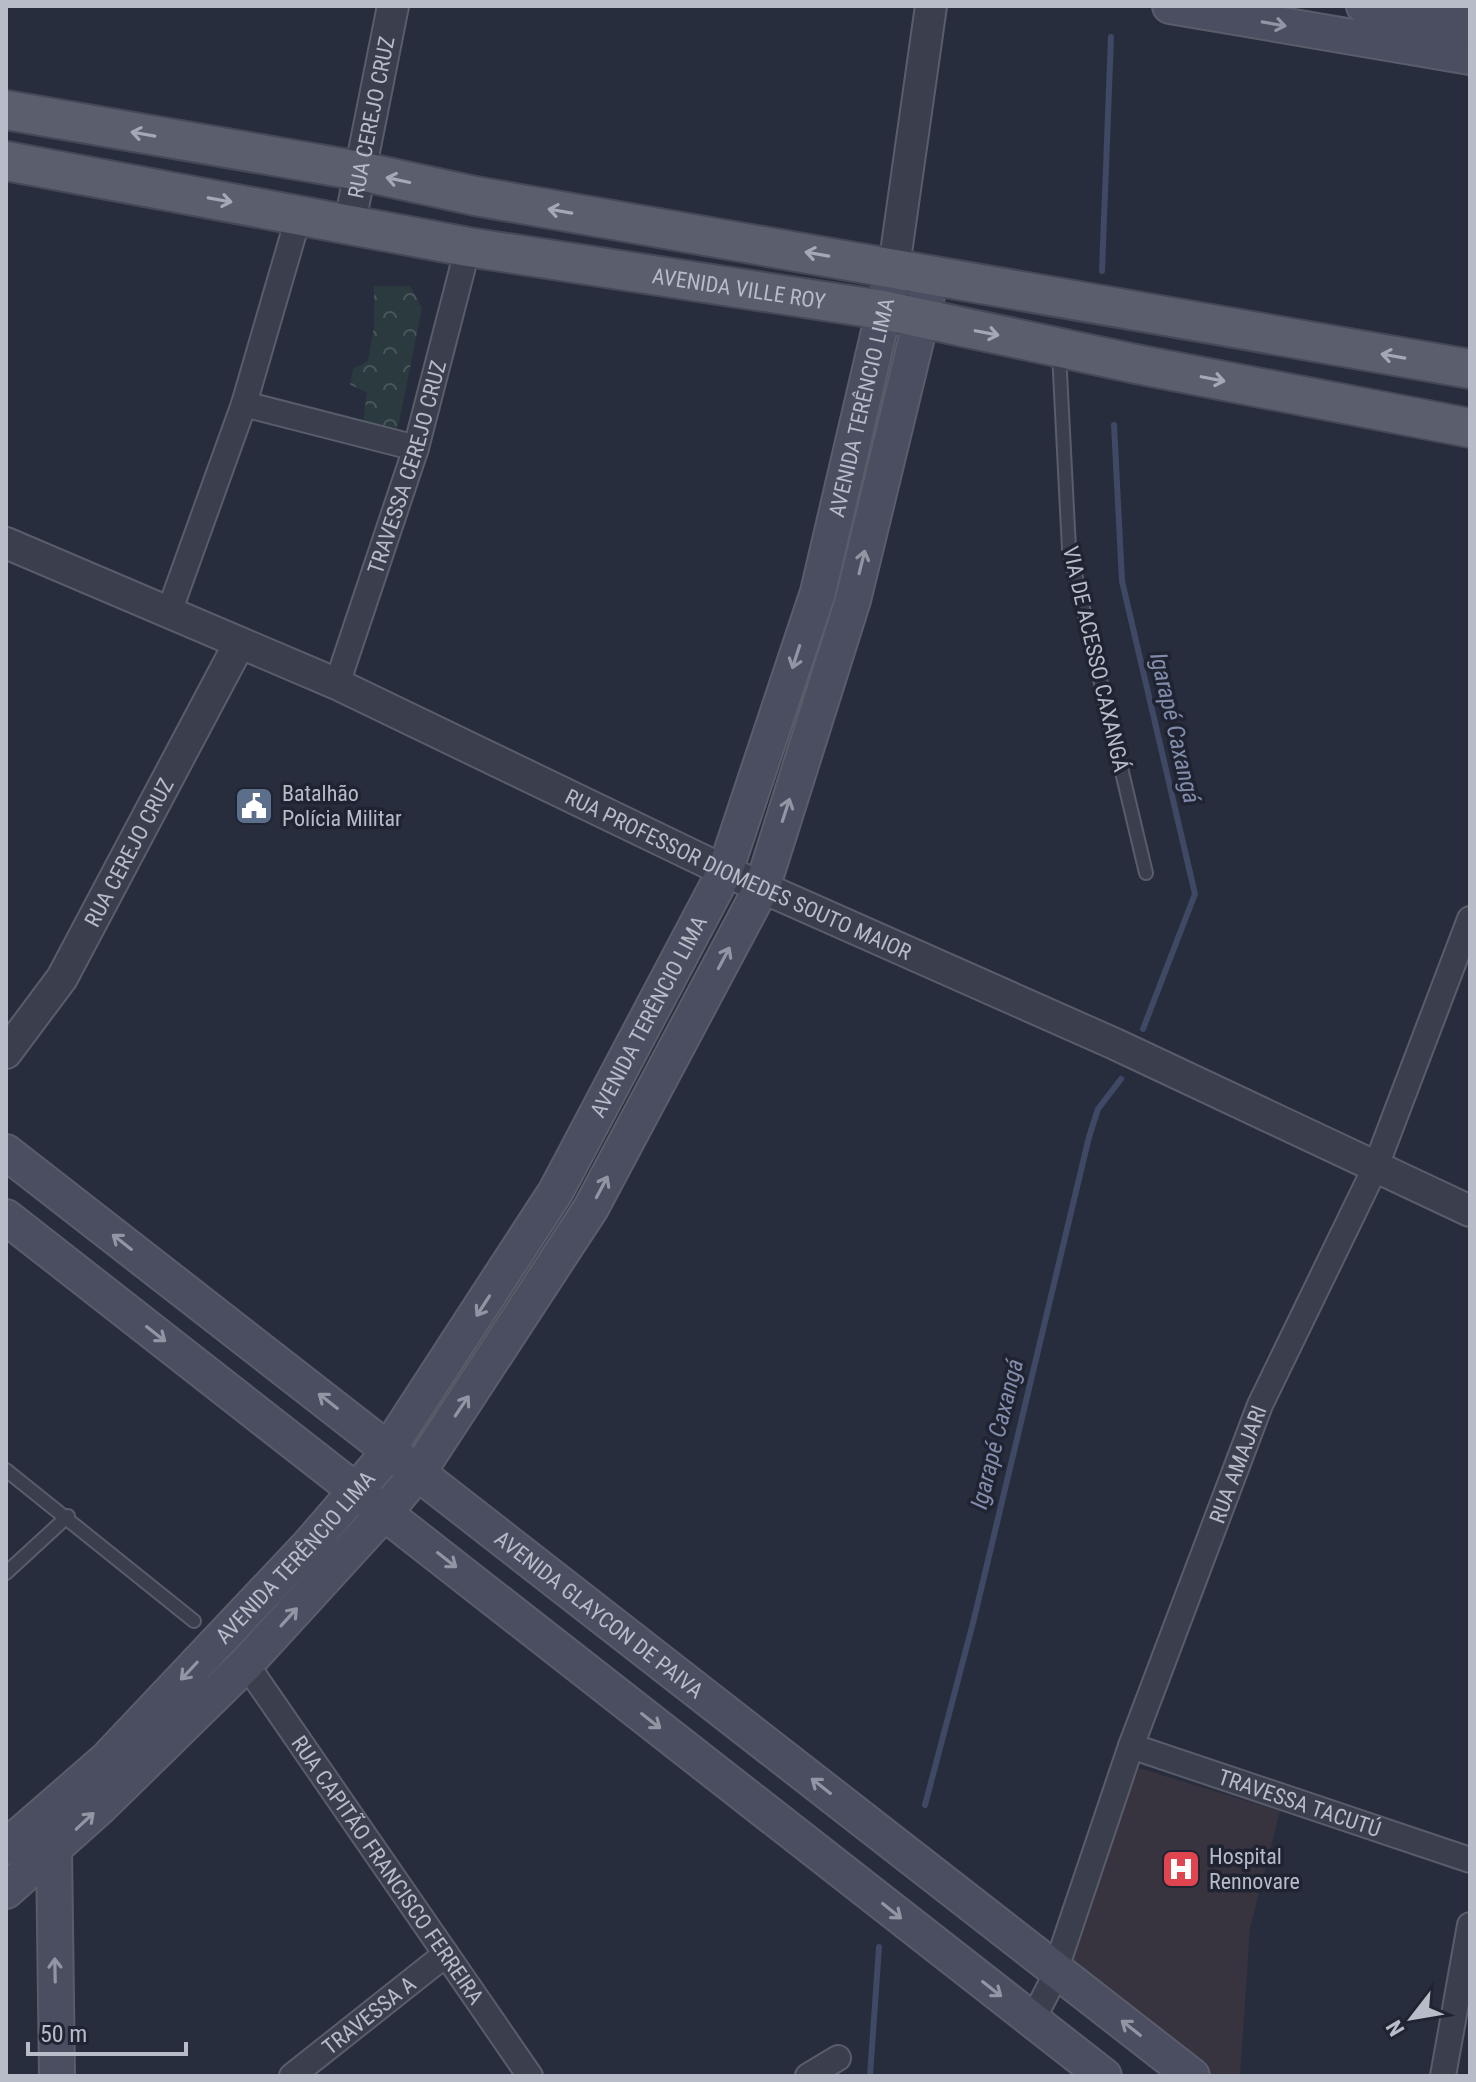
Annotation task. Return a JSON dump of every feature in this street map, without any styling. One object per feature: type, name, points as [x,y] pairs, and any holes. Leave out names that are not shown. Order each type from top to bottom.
[{"type":"main road","points":[[1170,6],[1470,57]]},
{"type":"main road","points":[[1364,6],[1470,24]]},
{"type":"main road","name":"AVENIDA VILLE ROY","points":[[6,110],[360,171],[475,196],[1470,369]]},
{"type":"main road","name":"AVENIDA VILLE ROY","points":[[6,161],[349,227],[883,310],[1136,364],[1470,428]]},
{"type":"main road","name":"AVENIDA TERÊNCIO LIMA","points":[[6,1891],[54,1850],[117,1770],[390,1449],[556,1191],[725,871],[818,592],[894,267]]},
{"type":"main road","name":"AVENIDA TERÊNCIO LIMA","points":[[6,1847],[117,1770],[246,1664],[419,1471],[591,1208],[763,885],[853,600],[932,275]]},
{"type":"main road","name":"AVENIDA GLAYCON DE PAIVA","points":[[6,1152],[1192,2076]]},
{"type":"main road","points":[[6,1217],[1104,2076]]},
{"type":"main road","points":[[513,1259],[545,1282]]},
{"type":"main road","points":[[54,1850],[57,2076]]},
{"type":"street","name":"RUA CEREJO CRUZ","points":[[349,227],[393,6]]},
{"type":"street","name":"AVENIDA TERÊNCIO LIMA","points":[[894,267],[931,6]]},
{"type":"street","points":[[168,615],[244,404],[299,215]]},
{"type":"street","name":"TRAVESSA CEREJO CRUZ","points":[[337,684],[416,448],[468,247]]},
{"type":"street","points":[[244,404],[416,448]]},
{"type":"street","name":"RUA PROFESSOR DIOMEDES SOUTO MAIOR","points":[[6,543],[168,615],[337,684],[725,871],[763,885],[1115,1044],[1470,1211]]},
{"type":"street","name":"RUA CEREJO CRUZ","points":[[6,1053],[62,978],[239,644]]},
{"type":"street","name":"RUA AMAJARI","points":[[1032,2021],[1056,1969],[1131,1746],[1260,1405],[1376,1166],[1470,919]]},
{"type":"street","name":"RUA CAPITÃO FRANCISCO FERREIRA","points":[[246,1664],[530,2076]]},
{"type":"street","name":"TRAVESSA TACUTÚ","points":[[1131,1746],[1470,1860]]},
{"type":"street","points":[[1447,2069],[1470,1925]]},
{"type":"street","name":"TRAVESSA A","points":[[292,2076],[446,1954]]},
{"type":"street","points":[[808,2076],[838,2058]]},
{"type":"lane","name":"VIA DE ACESSO CAXANGÁ","points":[[1064,347],[1069,549],[1146,873]]},
{"type":"lane","points":[[6,1470],[68,1516],[194,1621]]},
{"type":"lane","points":[[6,1573],[68,1516]]},
{"type":"shaded area","name":"Hospital Rennovare","points":[[1139,1768],[1280,1811],[1250,1928],[1240,2076],[1194,2076],[1057,1970]]},
{"type":"green space","points":[[374,286],[410,286],[422,308],[397,432],[363,423],[367,392],[350,385],[353,369],[368,361],[374,327]]},
{"type":"waterway","name":"Igarapé Caxangá","points":[[1102,271],[1111,37]]},
{"type":"waterway","name":"Igarapé Caxangá","points":[[1114,425],[1122,581],[1195,894],[1143,1029]]},
{"type":"waterway","name":"Igarapé Caxangá","points":[[925,1805],[974,1619],[1089,1137],[1098,1109],[1121,1079]]},
{"type":"waterway","name":"Igarapé Caxangá","points":[[870,2076],[879,1947]]},
{"type":"place","name":"Batalhão Polícia Militar","points":[[254,806]]},
{"type":"place","name":"Hospital Rennovare","points":[[1181,1869]]}]
